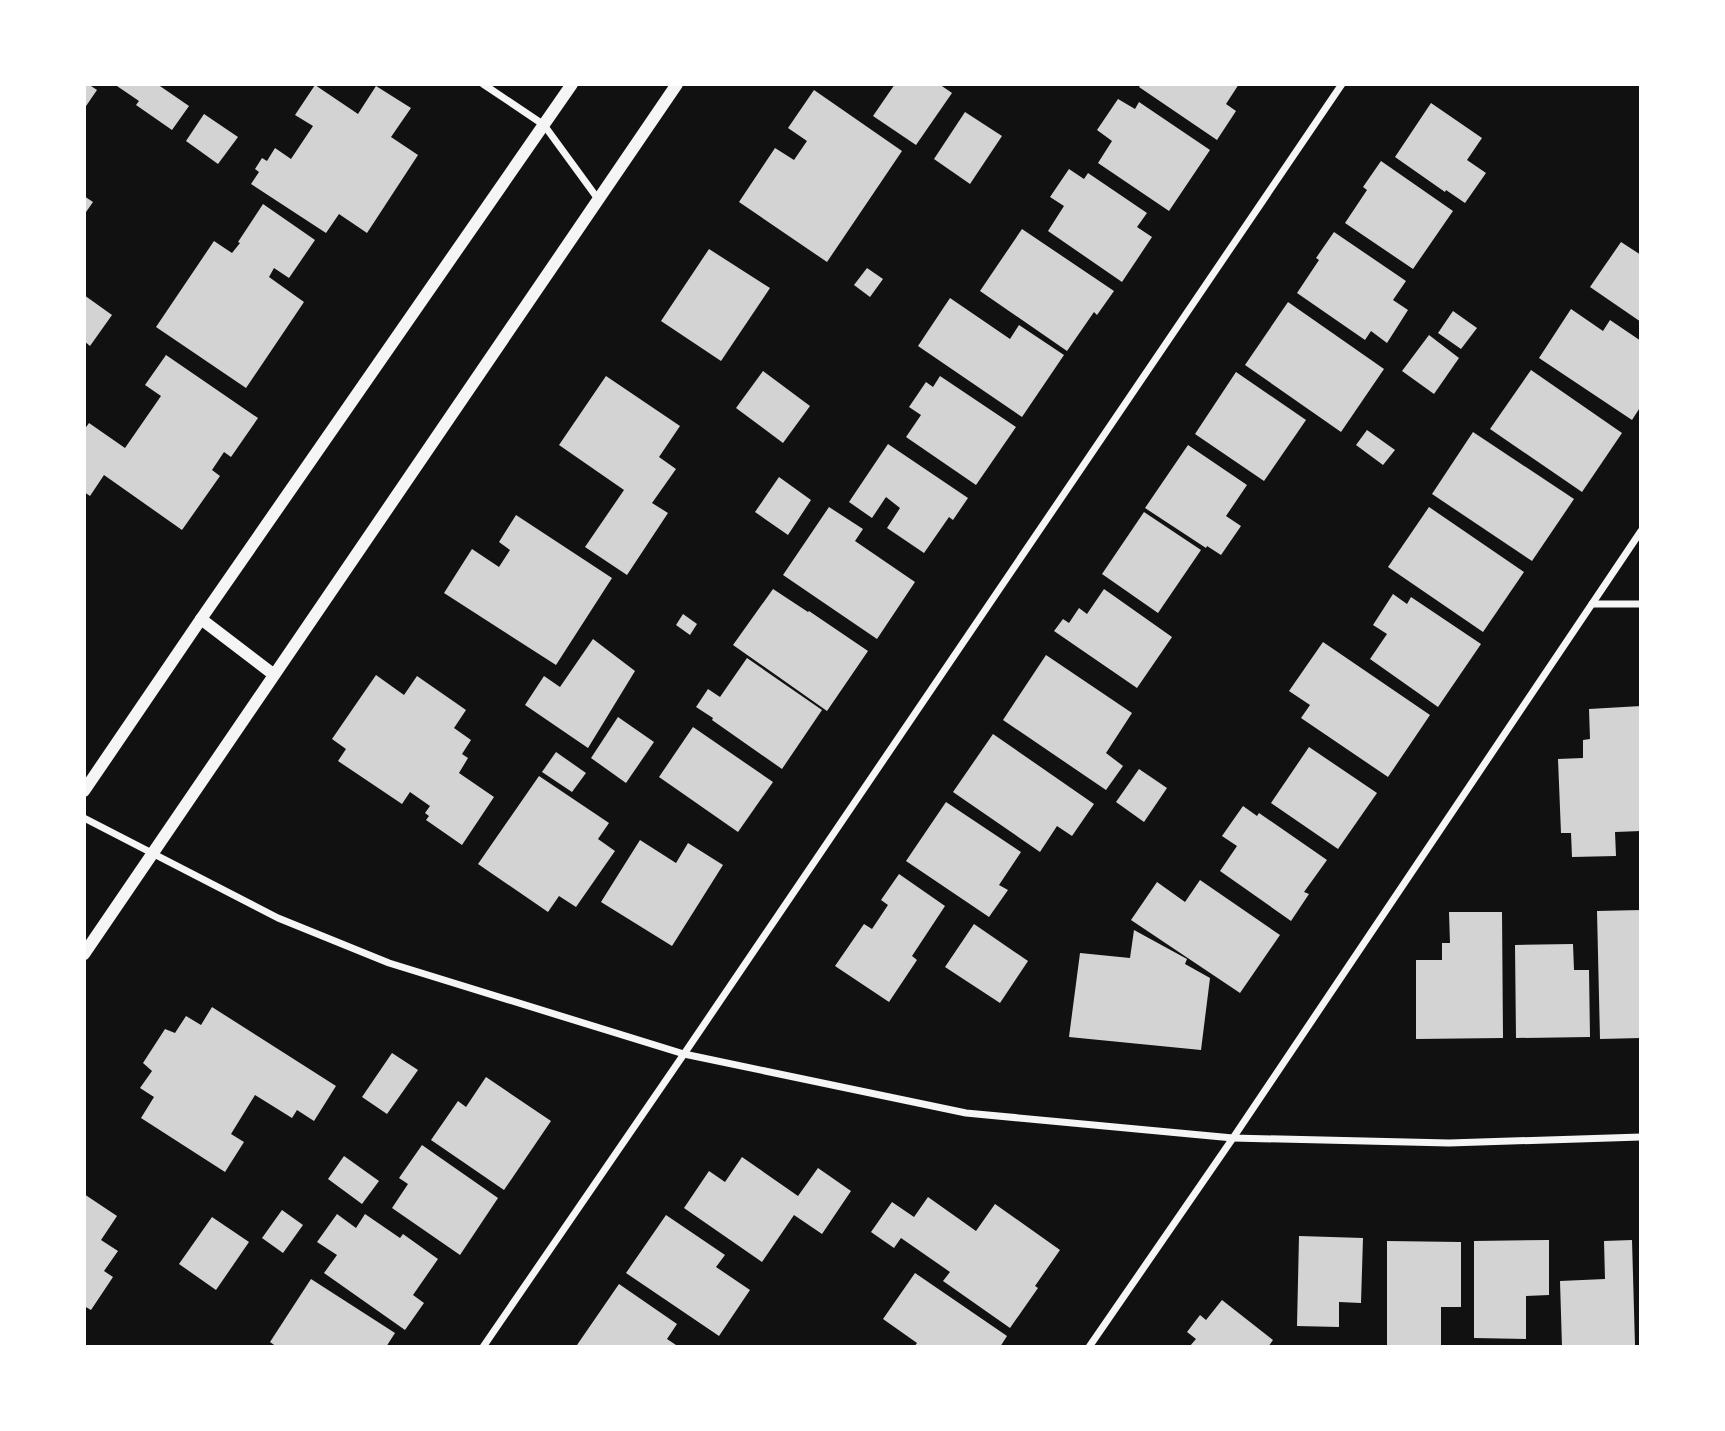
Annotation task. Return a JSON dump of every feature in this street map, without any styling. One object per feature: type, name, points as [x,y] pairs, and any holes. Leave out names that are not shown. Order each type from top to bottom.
[{"type":"street","points":[[483,84],[544,125],[598,199]]},
{"type":"street","points":[[84,790],[572,84]]},
{"type":"street","points":[[84,954],[677,84]]},
{"type":"street","points":[[483,1347],[1342,84]]},
{"type":"street","points":[[1089,1347],[1233,1138],[1641,531]]},
{"type":"street","points":[[1592,604],[1641,604]]},
{"type":"street","points":[[201,619],[273,674]]},
{"type":"street","points":[[84,818],[278,918],[389,962],[684,1054],[967,1113],[1233,1138],[1449,1143],[1641,1137]]},
{"type":"building","points":[[84,84],[97,90],[84,109]]},
{"type":"building","points":[[114,84],[157,84],[189,106],[172,130],[136,105],[139,101]]},
{"type":"building","points":[[895,84],[939,84],[952,93],[916,145],[873,116]]},
{"type":"building","points":[[1141,84],[1239,84],[1226,104],[1236,111],[1217,140],[1139,87]]},
{"type":"building","points":[[315,85],[358,114],[376,86],[411,108],[391,137],[418,155],[367,233],[339,214],[326,233],[251,184],[259,172],[255,169],[262,158],[267,161],[275,148],[291,159],[313,126],[295,115]]},
{"type":"building","points":[[814,90],[902,151],[827,262],[739,202],[775,148],[794,160],[807,141],[788,128]]},
{"type":"building","points":[[1118,99],[1135,109],[1139,102],[1210,150],[1169,211],[1098,163],[1112,141],[1097,130]]},
{"type":"building","points":[[1431,103],[1482,138],[1467,160],[1486,173],[1465,203],[1395,157]]},
{"type":"building","points":[[965,112],[1002,136],[970,184],[934,159]]},
{"type":"building","points":[[204,114],[238,137],[218,164],[186,141]]},
{"type":"building","points":[[1381,161],[1453,211],[1413,269],[1345,223],[1367,190],[1363,187]]},
{"type":"building","points":[[1069,169],[1084,179],[1088,173],[1147,213],[1137,227],[1152,237],[1122,282],[1048,231],[1064,206],[1050,197]]},
{"type":"building","points":[[84,196],[93,202],[84,215]]},
{"type":"building","points":[[263,204],[315,240],[289,278],[274,268],[269,277],[304,302],[246,388],[156,327],[214,241],[232,253]]},
{"type":"building","points":[[1022,229],[1114,291],[1097,315],[1094,312],[1067,351],[980,291]]},
{"type":"building","points":[[1334,232],[1406,281],[1393,300],[1408,310],[1387,343],[1371,331],[1365,340],[1297,293]]},
{"type":"building","points":[[1621,242],[1641,255],[1641,322],[1590,287]]},
{"type":"building","points":[[709,249],[770,288],[721,361],[661,321]]},
{"type":"building","points":[[867,268],[883,279],[870,297],[854,285]]},
{"type":"building","points":[[84,295],[112,315],[90,346],[84,341]]},
{"type":"building","points":[[950,298],[1010,339],[1019,325],[1064,355],[1022,417],[918,346]]},
{"type":"building","points":[[1288,302],[1384,369],[1341,432],[1245,365]]},
{"type":"building","points":[[1571,309],[1603,331],[1610,320],[1641,341],[1641,406],[1632,420],[1539,358]]},
{"type":"building","points":[[1453,311],[1477,328],[1461,349],[1438,333]]},
{"type":"building","points":[[1429,335],[1459,358],[1434,394],[1402,371]]},
{"type":"building","points":[[166,355],[258,418],[231,457],[224,452],[212,470],[220,476],[182,530],[104,475],[90,496],[84,492],[84,430],[89,423],[125,448],[161,396],[145,385]]},
{"type":"building","points":[[1531,370],[1622,433],[1582,492],[1490,429]]},
{"type":"building","points":[[763,371],[810,406],[783,443],[736,408]]},
{"type":"building","points":[[1236,372],[1306,420],[1264,481],[1195,434]]},
{"type":"building","points":[[606,376],[680,426],[659,457],[676,469],[652,503],[668,513],[627,575],[585,547],[624,490],[559,445]]},
{"type":"building","points":[[940,376],[1016,427],[976,485],[906,437],[921,415],[909,407],[926,382],[933,387]]},
{"type":"building","points":[[1367,430],[1395,450],[1383,465],[1356,445]]},
{"type":"building","points":[[1473,432],[1574,499],[1532,561],[1432,494]]},
{"type":"building","points":[[888,444],[968,498],[953,520],[949,517],[924,553],[887,528],[900,508],[886,497],[872,518],[849,502]]},
{"type":"building","points":[[1188,445],[1247,485],[1226,516],[1241,526],[1221,555],[1145,508]]},
{"type":"building","points":[[779,477],[811,500],[788,535],[755,512]]},
{"type":"building","points":[[829,507],[863,529],[855,541],[915,582],[877,639],[783,575]]},
{"type":"building","points":[[1429,507],[1524,572],[1483,632],[1388,567]]},
{"type":"building","points":[[1144,512],[1201,550],[1158,613],[1102,574]]},
{"type":"building","points":[[516,515],[612,578],[556,665],[444,593],[472,549],[499,567],[510,550],[499,542]]},
{"type":"building","points":[[773,589],[868,651],[827,711],[733,645]]},
{"type":"building","points":[[1104,589],[1172,637],[1137,688],[1054,631],[1063,619],[1069,623],[1079,608],[1087,614]]},
{"type":"building","points":[[1393,594],[1407,604],[1411,597],[1481,644],[1438,707],[1370,659],[1387,634],[1373,625]]},
{"type":"building","points":[[683,614],[697,624],[690,635],[676,625]]},
{"type":"building","points":[[593,639],[635,671],[588,748],[525,705],[544,676],[560,687]]},
{"type":"building","points":[[1323,642],[1430,715],[1388,777],[1301,718],[1310,705],[1289,691]]},
{"type":"building","points":[[1046,655],[1132,713],[1106,753],[1123,766],[1106,790],[1003,720]]},
{"type":"building","points":[[747,658],[822,710],[782,769],[696,707],[708,689],[720,697]]},
{"type":"building","points":[[376,675],[404,695],[417,676],[466,710],[454,728],[471,740],[462,754],[468,758],[459,773],[494,797],[462,845],[426,820],[429,816],[425,813],[430,806],[410,792],[402,804],[338,761],[346,749],[332,739]]},
{"type":"building","points":[[1641,706],[1641,831],[1615,832],[1616,856],[1572,857],[1571,833],[1561,833],[1558,759],[1583,758],[1583,740],[1590,739],[1589,709]]},
{"type":"building","points":[[618,717],[654,742],[626,783],[591,758]]},
{"type":"building","points":[[693,727],[773,782],[738,832],[659,777]]},
{"type":"building","points":[[993,734],[1094,804],[1072,836],[1057,826],[1040,852],[953,792]]},
{"type":"building","points":[[1309,747],[1377,793],[1338,849],[1271,803]]},
{"type":"building","points":[[556,752],[586,773],[572,792],[542,772]]},
{"type":"building","points":[[1139,769],[1167,788],[1144,822],[1116,802]]},
{"type":"building","points":[[539,776],[609,823],[598,839],[615,851],[576,907],[559,896],[548,912],[478,864]]},
{"type":"building","points":[[946,802],[1021,852],[999,885],[1008,890],[989,917],[906,861]]},
{"type":"building","points":[[1243,806],[1257,816],[1259,813],[1327,860],[1304,892],[1309,894],[1291,921],[1220,871],[1237,846],[1222,836]]},
{"type":"building","points":[[640,840],[676,863],[688,843],[723,865],[672,946],[601,902]]},
{"type":"building","points":[[899,874],[945,906],[912,956],[917,960],[889,1002],[835,966],[864,924],[872,929],[888,905],[881,900]]},
{"type":"building","points":[[1200,880],[1280,935],[1240,993],[1131,920],[1157,882],[1185,902]]},
{"type":"building","points":[[1641,910],[1641,1038],[1600,1039],[1597,911]]},
{"type":"building","points":[[1449,912],[1502,912],[1503,1038],[1416,1039],[1416,960],[1442,960],[1442,943],[1450,943]]},
{"type":"building","points":[[974,924],[1028,961],[1000,1003],[945,967]]},
{"type":"building","points":[[1134,930],[1187,959],[1185,964],[1210,978],[1201,1050],[1069,1037],[1080,953],[1130,958]]},
{"type":"building","points":[[1573,944],[1574,970],[1589,970],[1590,1037],[1516,1038],[1515,945]]},
{"type":"building","points":[[212,1007],[336,1086],[314,1121],[297,1110],[292,1118],[255,1095],[231,1134],[244,1142],[225,1172],[141,1118],[154,1097],[140,1088],[152,1071],[143,1063],[165,1029],[175,1033],[186,1016],[201,1025]]},
{"type":"building","points":[[392,1053],[418,1070],[387,1114],[362,1097]]},
{"type":"building","points":[[486,1077],[551,1121],[504,1190],[431,1140],[458,1101],[466,1107]]},
{"type":"building","points":[[422,1145],[498,1198],[460,1255],[392,1208],[408,1184],[399,1178]]},
{"type":"building","points":[[344,1156],[379,1181],[362,1204],[328,1179]]},
{"type":"building","points":[[742,1157],[798,1196],[818,1168],[851,1191],[822,1234],[794,1215],[762,1262],[684,1208],[709,1171],[725,1182]]},
{"type":"building","points":[[84,1194],[117,1216],[101,1240],[118,1251],[104,1271],[113,1277],[91,1310],[84,1306]]},
{"type":"building","points":[[928,1197],[976,1231],[995,1204],[1060,1250],[1010,1328],[943,1281],[950,1272],[901,1238],[894,1248],[871,1232],[892,1202],[914,1217]]},
{"type":"building","points":[[282,1210],[303,1225],[283,1253],[262,1238]]},
{"type":"building","points":[[337,1214],[356,1228],[365,1214],[400,1238],[403,1234],[438,1259],[413,1295],[424,1303],[405,1330],[324,1273],[337,1255],[317,1242]]},
{"type":"building","points":[[666,1215],[725,1255],[716,1267],[750,1290],[719,1336],[626,1273]]},
{"type":"building","points":[[212,1217],[249,1242],[216,1290],[179,1264]]},
{"type":"building","points":[[1299,1236],[1363,1238],[1361,1303],[1339,1302],[1339,1327],[1297,1326]]},
{"type":"building","points":[[1549,1240],[1549,1295],[1526,1296],[1526,1339],[1474,1338],[1474,1241]]},
{"type":"building","points":[[1632,1240],[1635,1345],[1562,1347],[1560,1281],[1605,1279],[1604,1241]]},
{"type":"building","points":[[1387,1241],[1461,1242],[1461,1307],[1441,1307],[1441,1347],[1387,1346]]},
{"type":"building","points":[[915,1273],[1007,1336],[1000,1347],[914,1347],[917,1343],[883,1319]]},
{"type":"building","points":[[311,1279],[395,1333],[386,1347],[277,1347],[270,1342]]},
{"type":"building","points":[[619,1284],[677,1324],[667,1339],[679,1347],[577,1345]]},
{"type":"building","points":[[1222,1300],[1273,1340],[1268,1347],[1189,1347],[1196,1339],[1187,1332],[1200,1315],[1206,1320]]}]
